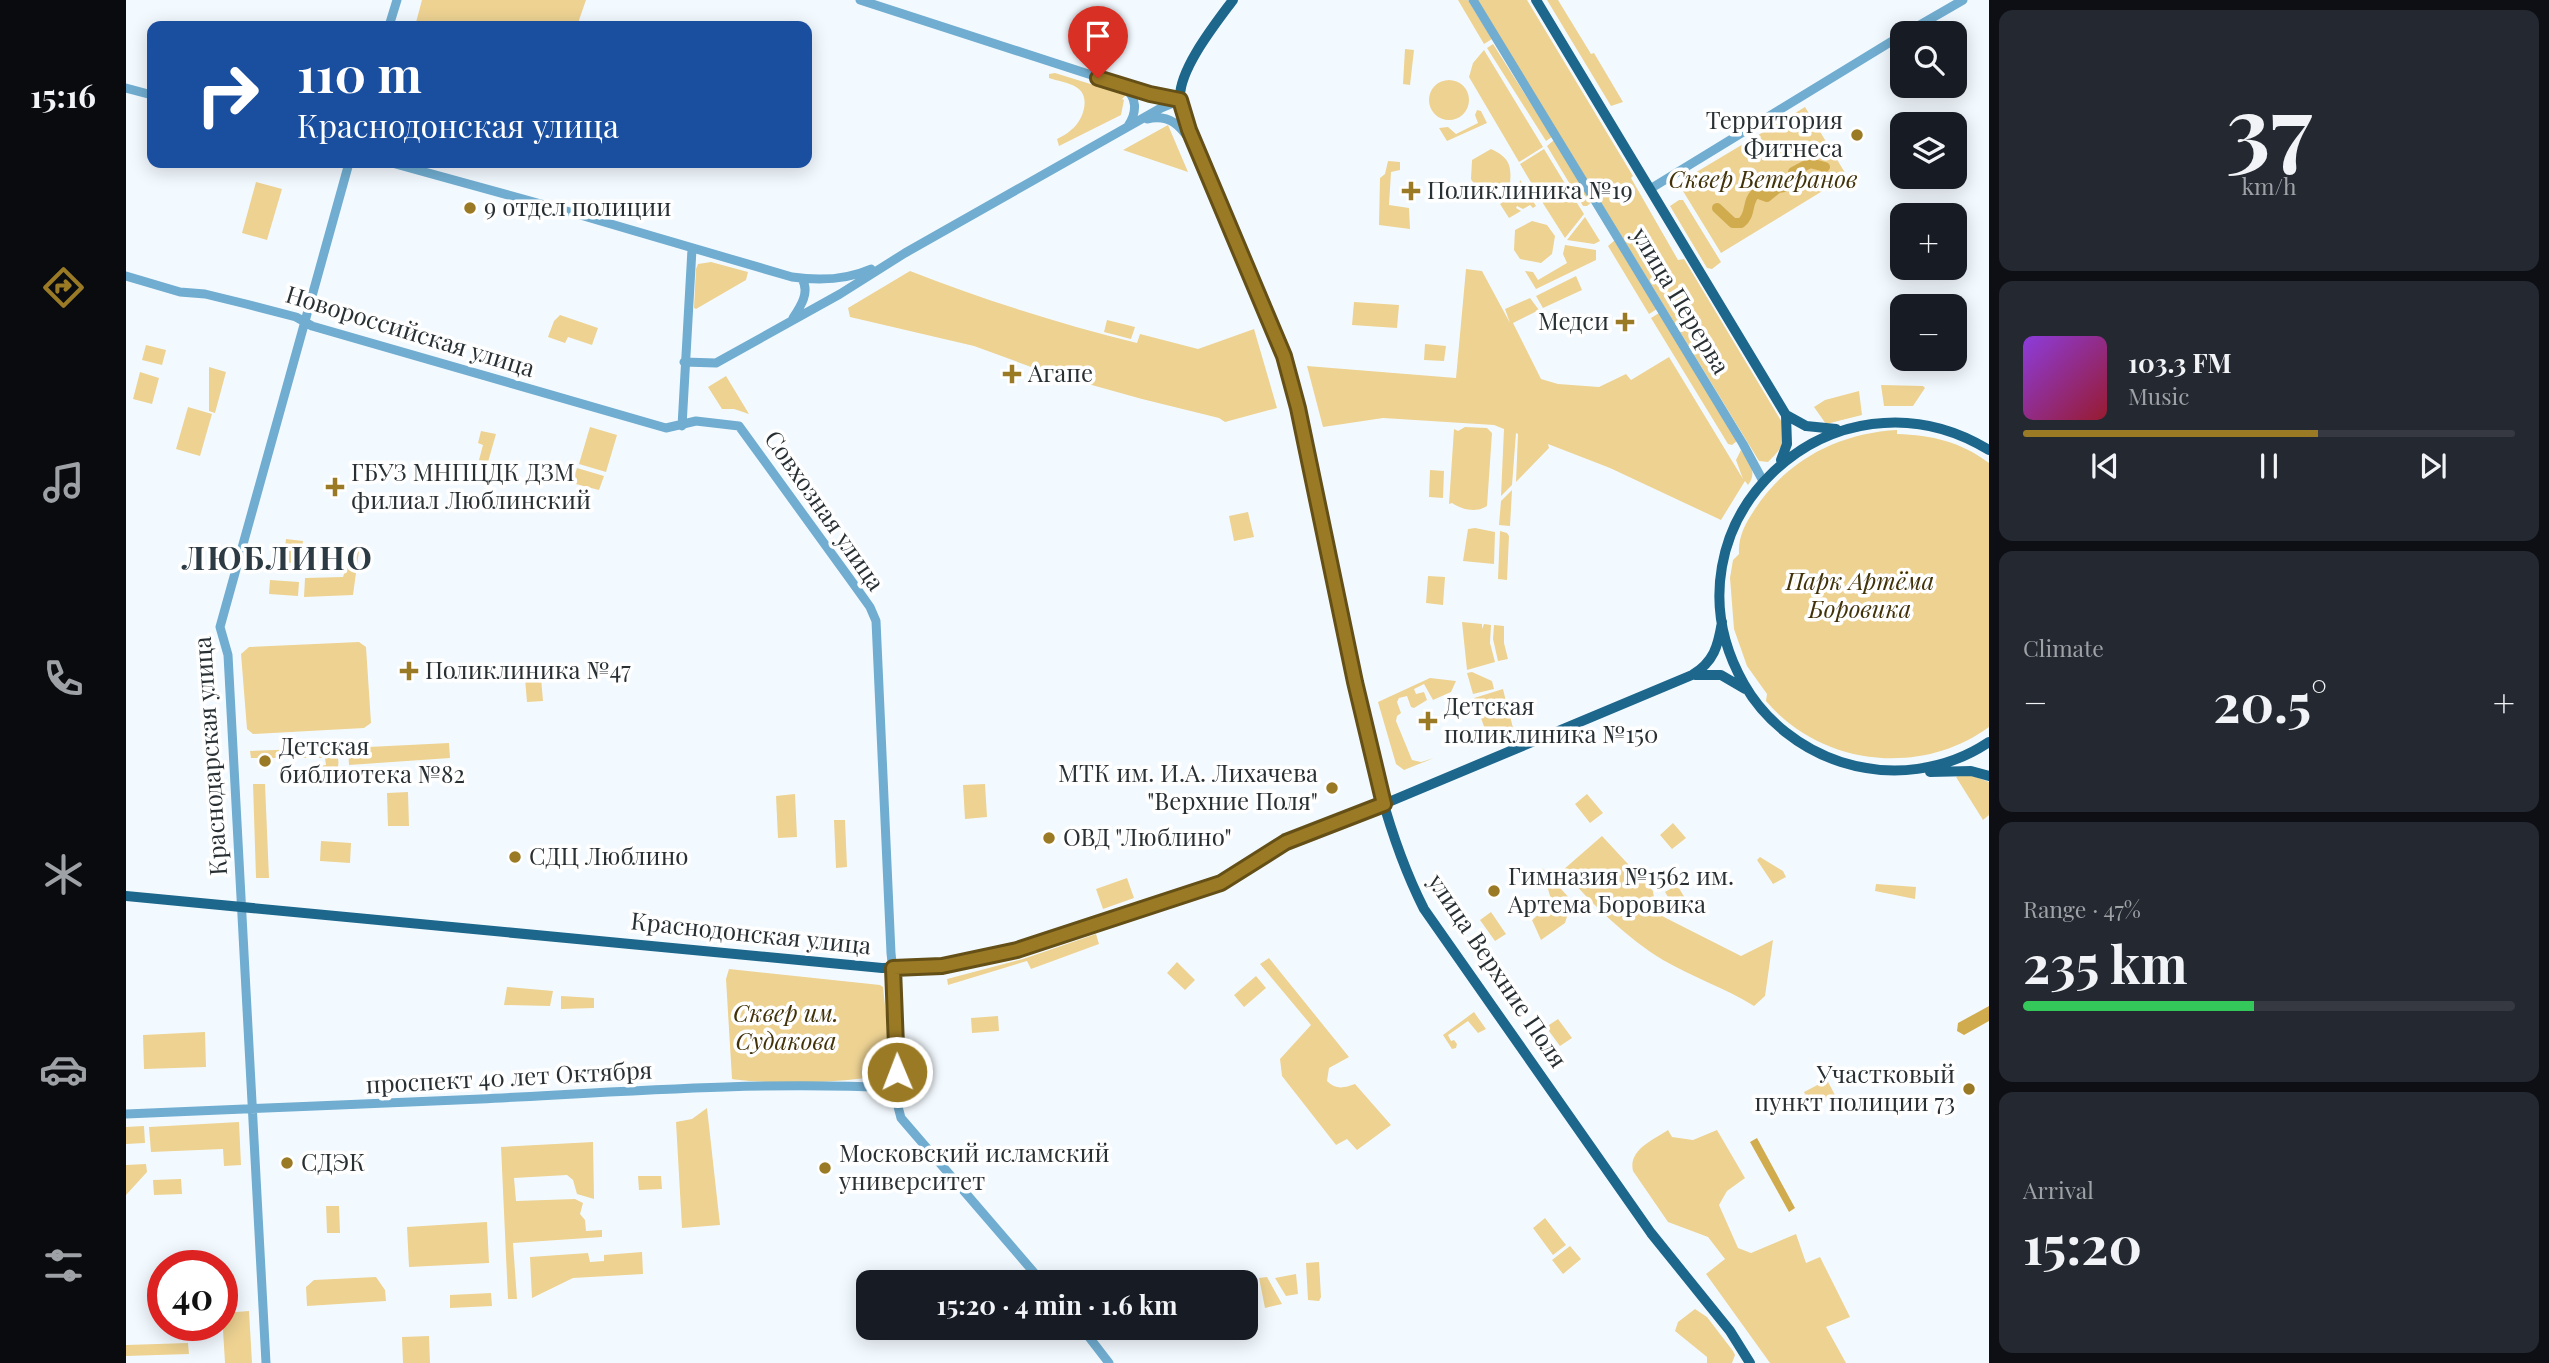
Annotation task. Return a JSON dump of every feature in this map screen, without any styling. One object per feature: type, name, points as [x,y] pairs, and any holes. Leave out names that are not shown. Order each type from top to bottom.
[{"type":"main road","points":[[1180,100],[1189,66],[1233,0]]},
{"type":"main road","name":"улица Перерва","points":[[1536,0],[1786,415]]},
{"type":"main road","name":"улица Верхние Поля","points":[[1180,100],[1200,155],[1284,356],[1298,408],[1357,693],[1399,855],[1424,909],[1651,1233],[1724,1323],[1750,1363]]},
{"type":"main road","points":[[1786,415],[1806,426],[1845,428],[1882,422],[1915,423],[1955,432],[1989,450]]},
{"type":"main road","points":[[1786,415],[1787,444],[1784,456],[1742,510],[1727,548],[1720,592],[1722,622],[1731,657],[1748,691],[1774,722],[1810,749],[1846,764],[1882,770],[1960,770],[1989,776]]},
{"type":"main road","points":[[1775,468],[1815,440],[1845,428]]},
{"type":"main road","points":[[1692,676],[1715,654],[1722,622]]},
{"type":"main road","points":[[1692,676],[1721,675],[1748,691]]},
{"type":"main road","name":"Краснодонская улица","points":[[126,897],[893,968],[942,966],[1017,950],[1221,883],[1286,842],[1692,676]]},
{"type":"main road","points":[[1882,770],[1933,766],[1967,755],[1989,742]]},
{"type":"street","points":[[391,21],[397,0]]},
{"type":"street","points":[[860,0],[1113,83],[1180,100]]},
{"type":"street","name":"улица Перерва","points":[[1473,0],[1763,481]]},
{"type":"street","points":[[1927,21],[1963,0]]},
{"type":"street","points":[[1650,189],[1890,43]]},
{"type":"street","points":[[1113,83],[1128,91],[1135,101],[1131,125]]},
{"type":"street","points":[[126,88],[147,94]]},
{"type":"street","points":[[684,362],[716,363],[1131,125],[1180,100]]},
{"type":"street","points":[[1131,125],[1160,117],[1171,120],[1185,132],[1200,155]]},
{"type":"street","name":"Краснодарская улица","points":[[266,1363],[228,656],[220,622],[348,168]]},
{"type":"street","points":[[410,168],[570,212],[773,273],[802,279],[843,278],[895,259]]},
{"type":"street","points":[[682,426],[692,248]]},
{"type":"street","name":"Новороссийская улица","points":[[126,276],[167,289],[205,294],[296,317],[304,323],[666,428],[682,426]]},
{"type":"street","points":[[792,319],[804,297],[805,284],[802,279]]},
{"type":"street","name":"Совхозная улица","points":[[682,426],[696,421],[738,426],[870,607],[876,621],[897,1060],[896,1104],[901,1118],[1032,1270]]},
{"type":"street","name":"проспект 40 лет Октября","points":[[126,1114],[397,1104],[713,1087],[895,1088]]},
{"type":"street","points":[[1091,1340],[1109,1363]]},
{"type":"green space","points":[[422,0],[586,0],[579,21],[416,21]]},
{"type":"green space","points":[[1458,0],[1468,0],[1492,39],[1484,44]]},
{"type":"green space","points":[[1477,0],[1527,0],[1633,176],[1631,178],[1678,260],[1684,259],[1783,424],[1782,445],[1768,462],[1759,461]]},
{"type":"green space","points":[[1547,0],[1558,0],[1623,102],[1611,106]]},
{"type":"green space","points":[[1493,44],[1552,137],[1546,141],[1487,48]]},
{"type":"green space","points":[[1405,49],[1414,50],[1410,85],[1403,84]]},
{"type":"green space","points":[[1484,50],[1543,147],[1519,162],[1469,77],[1473,63]]},
{"type":"green space","points":[[1055,73],[1126,95],[1122,99],[1121,115],[1059,146],[1057,139],[1068,133],[1079,121],[1085,102],[1081,91],[1076,87],[1049,78],[1049,74]]},
{"type":"green space","points":[[1449,80],[1463,86],[1469,100],[1463,114],[1449,120],[1435,114],[1429,100],[1435,86]]},
{"type":"green space","name":"Сквер Ветеранов","points":[[1805,107],[1847,176],[1721,253],[1678,183]]},
{"type":"green space","points":[[1477,110],[1481,111],[1487,123],[1447,141],[1439,128],[1448,127],[1456,134],[1478,123],[1475,115]]},
{"type":"green space","points":[[1168,125],[1188,172],[1123,150]]},
{"type":"green space","points":[[1554,140],[1592,202],[1587,206],[1583,206],[1547,146]]},
{"type":"green space","points":[[1491,149],[1505,158],[1510,171],[1510,183],[1497,191],[1477,189],[1471,179],[1472,160]]},
{"type":"green space","points":[[1544,149],[1575,200],[1538,194],[1520,164]]},
{"type":"green space","points":[[1388,161],[1400,162],[1400,170],[1391,172],[1389,205],[1409,208],[1410,229],[1379,225],[1380,178],[1385,174]]},
{"type":"green space","points":[[1520,180],[1529,193],[1526,198],[1530,196],[1536,206],[1533,208],[1530,205],[1523,209],[1517,206],[1521,211],[1509,218],[1500,204],[1521,191]]},
{"type":"green space","points":[[256,182],[282,189],[267,240],[242,233]]},
{"type":"green space","points":[[1539,197],[1577,203],[1584,214],[1565,238]]},
{"type":"green space","points":[[1683,200],[1721,262],[1712,269],[1707,268],[1670,206]]},
{"type":"green space","points":[[1585,217],[1600,241],[1594,244],[1567,240]]},
{"type":"green space","points":[[1532,221],[1547,225],[1555,236],[1552,254],[1541,263],[1520,259],[1514,250],[1515,230]]},
{"type":"green space","points":[[1615,240],[1657,309],[1649,314],[1608,246]]},
{"type":"green space","points":[[1565,245],[1596,250],[1596,260],[1536,289],[1525,271],[1533,272],[1538,280],[1567,263],[1563,254]]},
{"type":"green space","points":[[711,262],[748,272],[746,280],[696,309],[696,269],[698,264]]},
{"type":"green space","points":[[1466,269],[1482,271],[1510,323],[1505,309],[1530,298],[1539,310],[1513,323],[1541,379],[1558,384],[1599,387],[1626,374],[1631,380],[1669,357],[1743,479],[1736,460],[1741,450],[1751,467],[1751,480],[1748,485],[1745,481],[1721,520],[1610,468],[1548,444],[1549,448],[1516,482],[1516,433],[1512,485],[1501,496],[1504,429],[1494,425],[1383,418],[1323,427],[1307,366],[1456,378]]},
{"type":"green space","points":[[910,271],[1022,311],[1137,343],[1140,334],[1198,349],[1254,329],[1277,408],[1225,422],[1219,418],[1045,372],[974,346],[850,317],[848,308]]},
{"type":"green space","points":[[1576,276],[1582,290],[1543,308],[1536,296]]},
{"type":"green space","points":[[1354,302],[1399,305],[1397,328],[1352,325]]},
{"type":"green space","points":[[1659,313],[1737,441],[1732,445],[1728,444],[1651,318]]},
{"type":"green space","points":[[560,315],[598,328],[592,345],[568,337],[565,343],[548,337],[554,321]]},
{"type":"green space","points":[[1107,320],[1135,327],[1131,339],[1104,332]]},
{"type":"green space","points":[[1425,344],[1446,346],[1444,361],[1424,360]]},
{"type":"green space","points":[[146,345],[166,350],[162,365],[142,360]]},
{"type":"green space","points":[[209,367],[226,372],[215,413],[209,411]]},
{"type":"green space","points":[[140,372],[159,378],[152,404],[133,399]]},
{"type":"green space","points":[[726,376],[749,414],[734,409],[722,409],[708,387]]},
{"type":"green space","points":[[1881,385],[1925,388],[1913,406],[1884,406]]},
{"type":"green space","points":[[1859,391],[1862,415],[1826,424],[1814,407],[1825,400]]},
{"type":"green space","points":[[188,407],[212,414],[200,456],[176,449]]},
{"type":"green space","points":[[590,427],[617,435],[606,472],[579,464]]},
{"type":"green space","points":[[1465,427],[1487,428],[1492,433],[1487,506],[1479,509],[1470,510],[1449,504],[1454,429],[1458,431]]},
{"type":"green space","name":"Парк Артёма Боровика","points":[[1897,430],[1897,434],[1934,438],[1957,445],[1989,463],[1989,727],[1962,743],[1933,753],[1903,758],[1873,757],[1843,751],[1814,740],[1789,723],[1766,701],[1767,694],[1747,666],[1734,629],[1730,578],[1733,560],[1739,554],[1745,525],[1783,476],[1816,452],[1835,443],[1876,432]]},
{"type":"green space","points":[[481,431],[496,434],[488,462],[479,460],[483,445],[478,443]]},
{"type":"green space","points":[[577,468],[604,476],[599,490],[572,483]]},
{"type":"green space","points":[[1430,470],[1444,471],[1443,498],[1429,497]]},
{"type":"green space","points":[[1512,490],[1510,526],[1499,525],[1501,501]]},
{"type":"green space","points":[[1248,512],[1254,537],[1234,541],[1229,516]]},
{"type":"green space","points":[[1468,529],[1495,532],[1494,564],[1463,561]]},
{"type":"green space","points":[[1500,531],[1509,536],[1507,580],[1498,579]]},
{"type":"green space","points":[[286,539],[303,541],[301,564],[283,562]]},
{"type":"green space","points":[[352,549],[359,551],[353,595],[304,597],[305,578],[343,577]]},
{"type":"green space","points":[[1428,576],[1445,577],[1443,605],[1426,603]]},
{"type":"green space","points":[[270,580],[299,582],[298,596],[269,594]]},
{"type":"green space","points":[[1462,622],[1482,624],[1482,629],[1484,624],[1491,625],[1490,643],[1495,662],[1467,670]]},
{"type":"green space","points":[[1494,625],[1504,626],[1508,659],[1498,661],[1493,639]]},
{"type":"green space","points":[[359,642],[366,647],[371,723],[364,728],[253,734],[247,729],[241,654],[249,647]]},
{"type":"green space","points":[[540,666],[543,701],[527,702],[524,667]]},
{"type":"green space","points":[[1472,672],[1492,681],[1494,689],[1473,694],[1467,673]]},
{"type":"green space","points":[[1430,678],[1456,681],[1451,692],[1433,700],[1424,684],[1414,689],[1416,694],[1424,692],[1427,700],[1414,708],[1407,696],[1399,698],[1397,702],[1401,713],[1396,721],[1412,760],[1421,762],[1434,758],[1404,770],[1396,764],[1378,702]]},
{"type":"green space","points":[[1503,689],[1509,714],[1503,717],[1510,716],[1513,728],[1488,738],[1474,698]]},
{"type":"green space","points":[[449,743],[450,758],[349,765],[348,748]]},
{"type":"green space","points":[[331,748],[336,751],[338,767],[330,777],[319,779],[319,766],[326,765],[325,758],[251,758],[250,751]]},
{"type":"green space","points":[[1970,775],[1989,782],[1989,815],[1983,820],[1956,777]]},
{"type":"green space","points":[[253,784],[265,784],[269,878],[256,878]]},
{"type":"green space","points":[[985,784],[987,817],[965,819],[963,785]]},
{"type":"green space","points":[[408,792],[409,826],[388,826],[387,793]]},
{"type":"green space","points":[[795,794],[797,837],[778,838],[776,796]]},
{"type":"green space","points":[[1587,794],[1603,813],[1590,823],[1575,804]]},
{"type":"green space","points":[[834,820],[845,820],[847,867],[836,868]]},
{"type":"green space","points":[[1673,823],[1686,838],[1672,849],[1660,835]]},
{"type":"green space","points":[[1602,836],[1653,891],[1656,913],[1741,956],[1773,940],[1765,996],[1754,1006],[1674,966],[1636,941],[1597,907],[1563,870]]},
{"type":"green space","points":[[321,841],[351,843],[350,863],[320,861]]},
{"type":"green space","points":[[1760,857],[1783,871],[1786,877],[1773,884],[1757,860]]},
{"type":"green space","points":[[1542,868],[1572,901],[1565,923],[1541,940],[1532,920],[1552,903]]},
{"type":"green space","points":[[1127,878],[1134,898],[1103,909],[1096,889]]},
{"type":"green space","points":[[1876,884],[1916,887],[1915,899],[1875,891]]},
{"type":"green space","points":[[1677,885],[1691,908],[1679,915],[1665,892]]},
{"type":"green space","points":[[1491,912],[1506,934],[1495,941],[1480,920]]},
{"type":"green space","points":[[1096,934],[1099,944],[1031,969],[1027,961],[948,985],[947,979],[1023,959]]},
{"type":"green space","points":[[1269,958],[1349,1057],[1329,1068],[1327,1081],[1340,1087],[1355,1084],[1391,1125],[1357,1150],[1347,1139],[1336,1145],[1282,1076],[1280,1059],[1311,1025],[1260,964]]},
{"type":"green space","points":[[1177,962],[1195,980],[1185,990],[1167,973]]},
{"type":"green space","name":"Сквер им. Судакова","points":[[729,969],[880,985],[883,987],[892,1070],[880,1075],[839,1081],[766,1082],[732,1079],[726,979]]},
{"type":"green space","points":[[1256,976],[1266,988],[1244,1007],[1234,995]]},
{"type":"green space","points":[[507,987],[553,991],[550,1006],[504,1005]]},
{"type":"green space","points":[[561,996],[594,998],[594,1008],[561,1009]]},
{"type":"green space","points":[[1474,1012],[1486,1029],[1478,1033],[1468,1021],[1448,1035],[1451,1041],[1454,1040],[1457,1044],[1456,1048],[1452,1049],[1443,1035]]},
{"type":"green space","points":[[998,1016],[999,1031],[972,1033],[971,1018]]},
{"type":"green space","points":[[1558,1019],[1572,1038],[1560,1046],[1546,1027]]},
{"type":"green space","points":[[205,1032],[206,1067],[144,1069],[143,1035]]},
{"type":"green space","points":[[1827,1080],[1835,1095],[1819,1103],[1815,1096],[1806,1096],[1804,1092]]},
{"type":"green space","points":[[707,1108],[720,1225],[682,1228],[676,1122],[692,1119]]},
{"type":"green space","points":[[239,1122],[241,1165],[224,1166],[223,1149],[151,1152],[149,1127]]},
{"type":"green space","points":[[144,1126],[145,1143],[126,1144],[126,1127]]},
{"type":"green space","points":[[1668,1130],[1672,1137],[1693,1140],[1717,1130],[1745,1178],[1727,1191],[1719,1205],[1738,1248],[1751,1253],[1796,1234],[1806,1263],[1820,1257],[1850,1317],[1826,1327],[1846,1363],[1770,1363],[1706,1274],[1725,1259],[1708,1237],[1668,1222],[1633,1171],[1632,1164],[1638,1151]]},
{"type":"green space","points":[[593,1142],[594,1199],[577,1194],[573,1180],[567,1175],[514,1178],[516,1201],[575,1199],[583,1203],[580,1214],[585,1220],[586,1231],[602,1230],[602,1237],[513,1243],[517,1299],[508,1299],[501,1147]]},
{"type":"green space","points":[[146,1164],[147,1172],[126,1195],[126,1165]]},
{"type":"green space","points":[[638,1176],[661,1176],[662,1189],[639,1190]]},
{"type":"green space","points":[[181,1179],[182,1194],[154,1195],[153,1180]]},
{"type":"green space","points":[[326,1206],[339,1206],[340,1233],[327,1233]]},
{"type":"green space","points":[[1545,1218],[1566,1245],[1553,1255],[1533,1228]]},
{"type":"green space","points":[[487,1222],[489,1263],[409,1267],[407,1227]]},
{"type":"green space","points":[[1570,1246],[1581,1259],[1563,1274],[1552,1260]]},
{"type":"green space","points":[[642,1252],[643,1274],[573,1278],[532,1298],[530,1257],[588,1253],[590,1262],[604,1261],[604,1255]]},
{"type":"green space","points":[[1319,1262],[1321,1297],[1319,1301],[1308,1300],[1306,1263]]},
{"type":"green space","points":[[1296,1274],[1298,1294],[1286,1296],[1275,1278]]},
{"type":"green space","points":[[376,1277],[385,1290],[386,1301],[307,1306],[306,1287],[314,1280]]},
{"type":"green space","points":[[1267,1277],[1282,1304],[1265,1308],[1259,1278]]},
{"type":"green space","points":[[491,1293],[492,1306],[450,1308],[450,1295]]},
{"type":"green space","points":[[1695,1309],[1707,1317],[1733,1351],[1735,1355],[1732,1363],[1707,1363],[1707,1357],[1675,1331],[1678,1322]]},
{"type":"green space","points":[[249,1311],[252,1363],[225,1363],[224,1341],[238,1341],[238,1312]]},
{"type":"green space","points":[[429,1336],[430,1363],[403,1363],[402,1337]]},
{"type":"green space","points":[[188,1343],[189,1354],[126,1356],[126,1345]]},
{"type":"shaded area","points":[[1989,1006],[1989,1021],[1964,1035],[1957,1031],[1958,1023]]},
{"type":"shaded area","points":[[1757,1138],[1795,1208],[1789,1212],[1750,1142]]},
{"type":"waterway","points":[[1717,208],[1733,223],[1741,223],[1747,216],[1751,200],[1756,193],[1767,197],[1778,188],[1796,185],[1799,182],[1793,172],[1810,163],[1825,167]]},
{"type":"place","name":"Территория Фитнеса","points":[[1857,135]]},
{"type":"place","name":"Поликлиника №19","points":[[1411,191]]},
{"type":"place","name":"9 отдел полиции","points":[[470,208]]},
{"type":"place","name":"Медси","points":[[1625,322]]},
{"type":"place","name":"Агапе","points":[[1012,374]]},
{"type":"place","name":"ГБУЗ МНПЦДК ДЗМ филиал Люблинский","points":[[335,487]]},
{"type":"place","name":"Поликлиника №47","points":[[409,671]]},
{"type":"place","name":"Детская поликлиника №150","points":[[1428,721]]},
{"type":"place","name":"Детская библиотека №82","points":[[265,761]]},
{"type":"place","name":"МТК им. И.А. Лихачева \"Верхние Поля\"","points":[[1332,788]]},
{"type":"place","name":"ОВД \"Люблино\"","points":[[1049,838]]},
{"type":"place","name":"СДЦ Люблино","points":[[515,857]]},
{"type":"place","name":"Гимназия №1562 им. Артема Боровика","points":[[1494,891]]},
{"type":"place","name":"Участковый пункт полиции 73","points":[[1969,1089]]},
{"type":"place","name":"СДЭК","points":[[287,1163]]},
{"type":"place","name":"Московский исламский университет","points":[[825,1168]]},
{"type":"district","name":"ЛЮБЛИНО","points":[[278,559]]},
{"type":"route","points":[[897,1072],[893,968],[942,966],[1017,950],[1221,883],[1286,842],[1384,804],[1355,682],[1298,408],[1284,356],[1269,316],[1189,130],[1180,100],[1098,78]]}]
